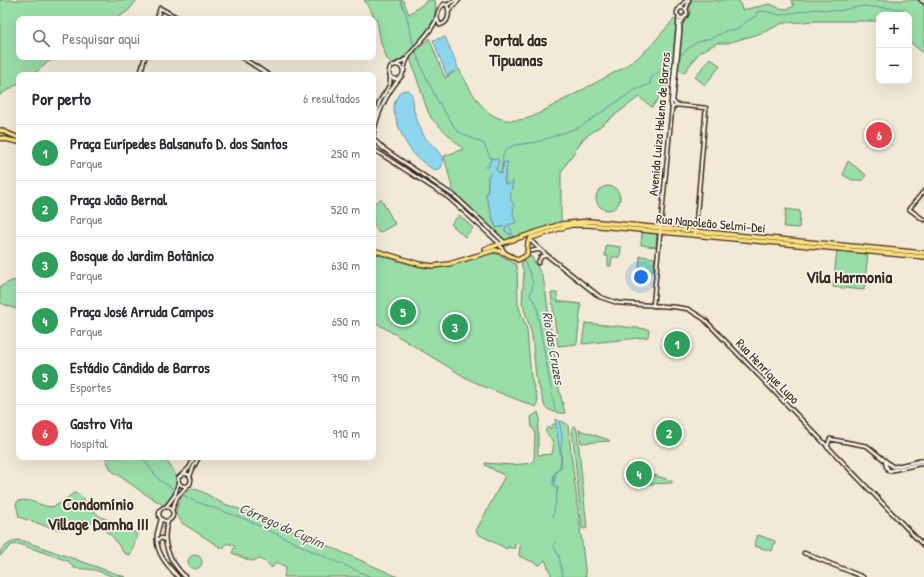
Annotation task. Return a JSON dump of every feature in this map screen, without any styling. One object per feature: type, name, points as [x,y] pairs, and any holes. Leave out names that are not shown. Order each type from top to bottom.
[{"type":"main road","points":[[0,130],[16,137]]},
{"type":"main road","points":[[0,138],[16,141]]},
{"type":"main road","name":"Rua Napoleão Selmi-Dei","points":[[376,249],[424,263],[437,264],[517,240],[561,224],[578,221],[660,230]]},
{"type":"main road","name":"Rua Napoleão Selmi-Dei","points":[[531,238],[571,225],[589,225],[924,253]]},
{"type":"main road","name":"Rua Napoleão Selmi-Dei","points":[[695,233],[924,256]]},
{"type":"main road","points":[[526,256],[528,244],[531,238]]},
{"type":"main road","points":[[376,249],[418,264],[433,266],[450,264],[491,250],[506,253],[516,260],[519,260],[532,251]]},
{"type":"street","points":[[438,24],[438,11],[444,4],[451,4],[456,0]]},
{"type":"street","points":[[448,12],[459,0]]},
{"type":"street","points":[[688,0],[686,11],[687,14],[682,18],[677,12],[688,0]]},
{"type":"street","points":[[432,28],[438,24],[441,26],[447,21],[447,5]]},
{"type":"street","points":[[158,16],[160,8],[175,16]]},
{"type":"street","points":[[680,8],[684,8],[686,11]]},
{"type":"street","name":"Avenida Luiza Helena de Barros","points":[[677,105],[673,101],[679,16]]},
{"type":"street","name":"Avenida Luiza Helena de Barros","points":[[676,53],[680,24],[685,16]]},
{"type":"street","points":[[376,118],[380,102],[390,86],[390,68],[402,62],[410,54],[432,28],[437,18]]},
{"type":"street","points":[[376,123],[386,99],[404,71],[404,64],[410,54]]},
{"type":"street","points":[[141,72],[144,60]]},
{"type":"street","points":[[246,60],[264,72]]},
{"type":"street","points":[[395,65],[400,65],[404,71]]},
{"type":"street","name":"Avenida Luiza Helena de Barros","points":[[653,306],[675,70]]},
{"type":"street","points":[[390,76],[396,79],[400,78]]},
{"type":"street","points":[[672,108],[677,105],[706,108],[695,233]]},
{"type":"street","points":[[376,141],[384,149],[457,198],[507,243]]},
{"type":"street","points":[[376,150],[449,198],[498,242],[506,253]]},
{"type":"street","points":[[924,191],[909,209],[924,220]]},
{"type":"street","name":"Rua Henrique Lupo","points":[[531,238],[531,241],[546,254],[600,297],[624,304],[688,309],[704,319],[924,546]]},
{"type":"street","name":"Rua Henrique Lupo","points":[[532,251],[539,250],[546,254]]},
{"type":"street","points":[[538,263],[541,257],[546,254]]},
{"type":"street","points":[[827,447],[830,439],[864,445],[885,461],[892,469]]},
{"type":"street","points":[[178,577],[160,555],[157,540],[161,518],[160,511],[166,507],[175,495],[179,476],[189,468],[193,460]]},
{"type":"street","points":[[184,577],[173,563],[168,552],[165,540],[165,530],[168,521],[173,516],[172,511],[178,497],[191,482],[190,477],[197,460]]},
{"type":"street","points":[[885,461],[886,466],[892,469],[924,462]]},
{"type":"street","points":[[184,473],[190,477]]},
{"type":"street","points":[[178,483],[182,486],[188,486]]},
{"type":"street","points":[[166,507],[172,511]]},
{"type":"street","points":[[161,518],[168,521]]},
{"type":"street","points":[[157,540],[162,538],[165,540]]},
{"type":"street","points":[[160,555],[168,552]]},
{"type":"street","points":[[804,553],[863,577]]},
{"type":"green space","points":[[0,0],[137,0],[129,10],[120,16],[16,16],[16,60],[51,60],[36,72],[16,72],[16,85],[0,95]]},
{"type":"green space","points":[[364,0],[403,0],[409,14],[429,0],[435,0],[436,9],[434,18],[425,34],[399,61],[392,63],[387,59],[381,43],[376,16],[374,16]]},
{"type":"green space","points":[[690,0],[718,0],[719,2],[721,0],[739,0],[742,10],[770,4],[779,8],[787,9],[794,6],[791,0],[918,0],[924,5],[924,51],[923,53],[912,44],[912,12],[876,12],[876,21],[819,21],[783,23],[762,33],[728,43],[717,43],[699,53],[684,73],[678,69],[681,28],[682,23],[690,13]]},
{"type":"green space","points":[[675,19],[677,21],[671,81],[652,107],[639,97],[583,139],[561,172],[561,222],[514,239],[507,225],[516,222],[512,213],[510,202],[513,181],[510,184],[505,185],[504,162],[501,174],[498,173],[491,161],[489,168],[485,167],[491,173],[488,177],[488,189],[486,196],[496,228],[506,226],[505,231],[510,234],[512,240],[505,241],[453,191],[444,156],[463,149],[431,118],[410,58],[429,38],[445,78],[459,69],[478,102],[486,110],[494,116],[505,120],[517,120],[532,117],[621,69],[650,47]]},
{"type":"green space","points":[[710,58],[720,66],[705,85],[695,77]]},
{"type":"green space","points":[[848,161],[866,175],[863,180],[852,180],[843,175]]},
{"type":"green space","points":[[608,186],[613,187],[619,193],[619,203],[613,209],[608,210],[603,209],[597,203],[596,198],[597,193],[603,187]]},
{"type":"green space","points":[[381,199],[395,224],[379,233],[376,228],[376,202]]},
{"type":"green space","points":[[786,209],[800,211],[799,228],[784,227]]},
{"type":"green space","points":[[459,215],[473,228],[465,237],[451,224]]},
{"type":"green space","points":[[642,232],[657,234],[656,247],[641,245]]},
{"type":"green space","points":[[606,245],[621,247],[620,257],[612,257],[611,266],[608,266],[608,256],[605,256]]},
{"type":"green space","points":[[837,250],[868,253],[864,290],[833,287]]},
{"type":"green space","points":[[490,253],[504,257],[515,264],[517,267],[518,304],[527,330],[531,377],[538,401],[536,407],[468,379],[376,323],[376,254],[426,268],[434,268],[465,261]]},
{"type":"green space","points":[[531,256],[542,275],[545,287],[559,389],[565,413],[554,412],[545,407],[536,377],[532,335],[522,302],[524,273],[521,263]]},
{"type":"green space","points":[[640,256],[655,258],[653,270],[639,269]]},
{"type":"green space","points":[[16,280],[16,309],[0,303],[0,287],[11,281]]},
{"type":"green space","points":[[551,293],[557,293],[557,301],[581,304],[577,344],[558,346]]},
{"type":"green space","points":[[585,323],[647,329],[649,330],[648,337],[582,344]]},
{"type":"green space","points":[[670,337],[683,338],[682,354],[680,356],[672,356]]},
{"type":"green space","points":[[538,412],[540,419],[538,426],[538,455],[552,454],[553,444],[545,431],[547,428],[552,428],[552,425],[561,421],[568,426],[586,577],[551,577],[545,560],[540,565],[519,556],[520,546],[517,543],[514,544],[515,548],[510,548],[509,546],[507,549],[478,534],[476,531],[505,476],[485,465],[485,463],[512,465],[532,463],[534,460],[535,431],[532,428],[531,417]]},
{"type":"green space","points":[[669,423],[676,426],[679,433],[676,440],[669,443],[662,440],[659,433],[662,426]]},
{"type":"green space","points":[[573,426],[575,426],[577,430],[587,528],[584,529],[582,528]]},
{"type":"green space","points":[[579,430],[609,440],[610,441],[581,443]]},
{"type":"green space","points":[[106,460],[166,460],[173,469],[176,477],[175,489],[172,497],[163,505],[111,470]]},
{"type":"green space","points":[[627,466],[672,481],[672,483],[629,485],[625,467]]},
{"type":"green space","points":[[192,488],[203,492],[222,503],[270,520],[398,577],[284,577],[286,567],[276,562],[272,568],[266,562],[259,559],[251,561],[232,553],[235,546],[227,543],[223,549],[182,523],[176,514],[176,510],[183,493]]},
{"type":"green space","points":[[74,493],[79,494],[85,500],[84,502],[88,506],[89,505],[99,516],[136,533],[137,536],[131,554],[128,555],[123,552],[113,537],[102,528],[103,526],[97,524],[81,521],[81,524],[63,529],[55,529],[19,517],[16,504],[18,501],[23,500],[51,507],[60,503]]},
{"type":"green space","points":[[758,535],[775,541],[772,551],[754,546]]},
{"type":"green space","points":[[17,540],[24,541],[125,577],[114,577],[95,570],[74,568],[68,561],[19,544],[12,545],[0,556],[0,551],[2,549]]},
{"type":"green space","points":[[192,555],[198,555],[202,559],[202,565],[198,569],[192,569],[188,565],[188,559]]},
{"type":"water","points":[[445,37],[458,67],[447,76],[433,40]]},
{"type":"water","points":[[409,90],[413,98],[414,111],[423,134],[442,158],[441,168],[434,170],[421,161],[412,151],[401,133],[395,115],[394,104],[401,91]]},
{"type":"water","points":[[492,158],[499,160],[496,170],[501,174],[504,162],[508,162],[504,179],[505,184],[510,184],[511,181],[513,181],[510,198],[514,206],[513,214],[516,223],[507,225],[511,229],[514,239],[512,240],[510,234],[505,231],[506,226],[496,228],[486,196],[488,189],[488,177],[491,173],[485,167],[489,167],[489,163]]},
{"type":"water","points":[[555,419],[559,421],[562,440],[562,464],[559,470],[556,472],[554,483],[558,488],[557,494],[557,489],[553,485],[553,479],[555,473],[560,467],[561,458]]},
{"type":"waterway","points":[[400,0],[406,14],[414,47]]},
{"type":"waterway","points":[[679,56],[700,41],[712,38],[728,30],[736,30],[756,16],[757,12],[764,11],[780,15],[816,9],[838,11],[862,6],[903,9]]},
{"type":"waterway","points":[[415,50],[437,100],[457,131],[484,144],[491,159]]},
{"type":"waterway","points":[[501,174],[503,155],[506,149],[515,145],[537,142],[580,127],[633,91],[650,84],[651,78],[673,61]]},
{"type":"waterway","name":"Rio das Cruzes","points":[[522,258],[530,272],[532,280],[532,290],[530,296],[537,307],[555,410]]},
{"type":"waterway","name":"Córrego do Cupim","points":[[144,460],[159,480],[174,489]]},
{"type":"waterway","name":"Rio das Cruzes","points":[[553,517],[557,494]]},
{"type":"waterway","name":"Córrego do Cupim","points":[[183,495],[194,501],[245,519],[371,577]]},
{"type":"waterway","name":"Rio das Cruzes","points":[[555,542],[554,547],[559,556],[563,577]]},
{"type":"place","name":"Gastro Vita","points":[[879,135]]},
{"type":"place","name":"Estádio Cândido de Barros","points":[[403,312]]},
{"type":"place","name":"Bosque do Jardim Botânico","points":[[455,327]]},
{"type":"place","name":"Praça Eurípedes Balsanufo D. dos Santos","points":[[677,344]]},
{"type":"place","name":"Praça João Bernal","points":[[669,433]]},
{"type":"place","name":"Praça José Arruda Campos","points":[[639,474]]},
{"type":"district","name":"Portal das Tipuanas","points":[[516,49]]},
{"type":"district","name":"Vila Harmonia","points":[[849,276]]},
{"type":"district","name":"Condomínio Village Damha III","points":[[98,513]]}]
